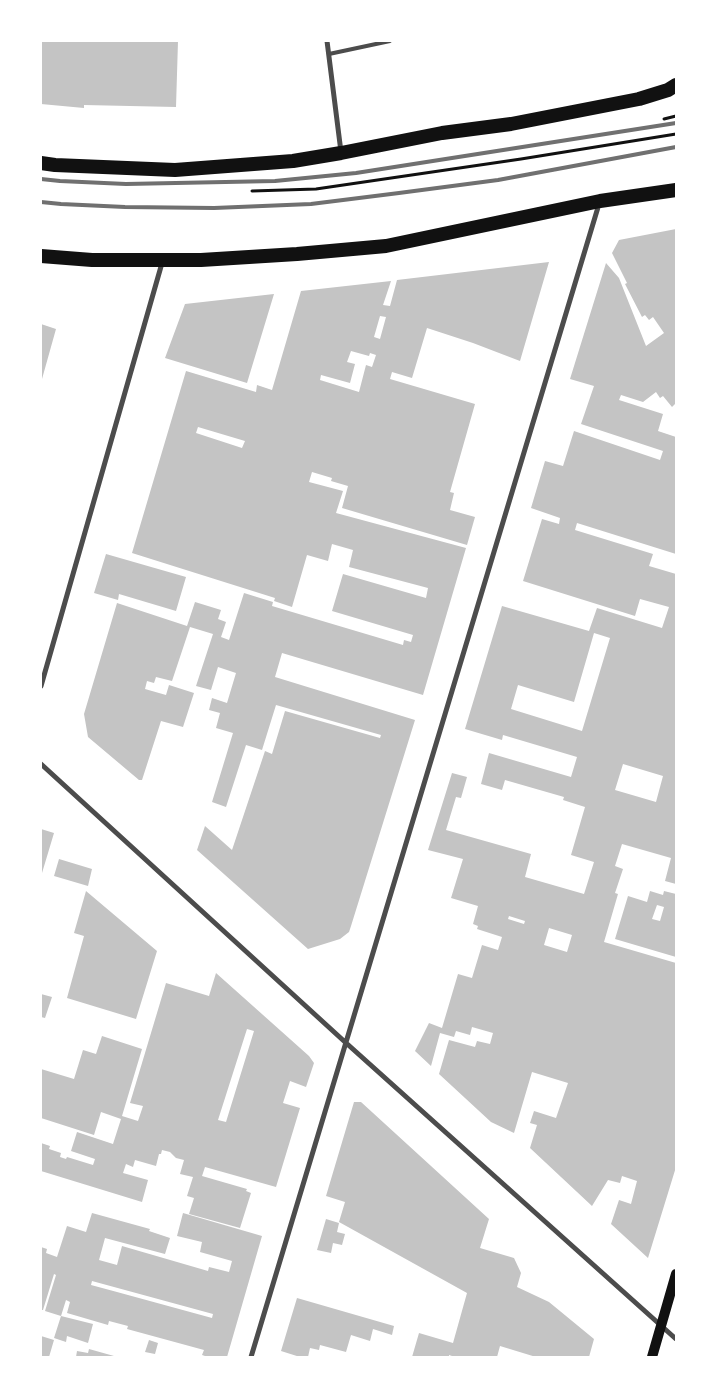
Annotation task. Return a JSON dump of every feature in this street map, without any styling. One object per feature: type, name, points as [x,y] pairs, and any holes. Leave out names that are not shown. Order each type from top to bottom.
[{"type":"highway","points":[[41,163],[175,170],[293,162],[442,133],[511,124],[639,99],[668,90],[676,85]]},
{"type":"highway","points":[[41,256],[92,260],[201,260],[386,246],[600,201],[676,190]]},
{"type":"main road","points":[[652,1357],[676,1274]]},
{"type":"street","points":[[327,41],[341,154]]},
{"type":"street","points":[[252,1357],[600,201]]},
{"type":"street","points":[[41,686],[163,260]]},
{"type":"street","points":[[41,764],[676,1340]]},
{"type":"lane","points":[[329,54],[390,41]]},
{"type":"building","points":[[41,41],[178,41],[176,107],[84,105],[84,108],[41,104]]},
{"type":"building","points":[[676,229],[676,403],[672,407],[663,396],[660,398],[656,392],[643,402],[621,395],[619,400],[663,414],[658,431],[676,437],[676,554],[577,523],[575,530],[653,554],[649,566],[676,574],[676,884],[665,881],[671,858],[622,844],[615,866],[623,869],[615,893],[618,894],[604,942],[676,963],[676,1167],[648,1258],[611,1224],[619,1200],[631,1204],[637,1181],[622,1176],[620,1183],[608,1180],[592,1206],[530,1148],[537,1125],[530,1123],[534,1111],[556,1118],[568,1083],[532,1072],[514,1133],[491,1122],[439,1074],[449,1040],[475,1047],[477,1041],[490,1044],[493,1033],[472,1027],[470,1035],[456,1031],[454,1037],[440,1033],[431,1066],[415,1051],[429,1023],[442,1028],[458,974],[472,978],[482,945],[498,950],[502,937],[477,929],[478,926],[473,924],[478,906],[451,898],[463,859],[428,850],[452,773],[467,777],[461,798],[456,797],[446,830],[531,854],[525,877],[584,894],[594,862],[571,855],[585,807],[563,800],[564,797],[505,780],[502,790],[481,784],[489,753],[571,777],[577,757],[503,735],[502,740],[465,729],[502,606],[589,631],[597,608],[662,628],[669,607],[640,599],[635,616],[523,581],[542,519],[559,524],[560,518],[531,508],[545,461],[563,466],[574,431],[660,460],[663,451],[581,424],[594,386],[570,379],[606,263],[619,278],[646,346],[664,333],[653,317],[649,320],[645,315],[642,317],[625,284],[627,283],[612,253],[619,240]],"holes":[[[594,633],[610,638],[582,731],[511,709],[518,685],[574,702]],[[623,764],[663,776],[656,802],[615,790]],[[509,916],[525,921],[524,924],[508,919]],[[549,928],[572,935],[567,952],[544,945]]]},
{"type":"building","points":[[549,262],[520,361],[427,328],[412,378],[392,372],[390,379],[475,404],[450,492],[454,493],[450,510],[475,517],[467,545],[342,508],[348,486],[331,481],[332,478],[312,472],[309,482],[343,491],[336,513],[466,548],[423,695],[282,653],[275,677],[415,720],[349,932],[340,939],[308,949],[197,850],[205,826],[232,850],[265,751],[272,754],[285,711],[380,738],[381,735],[276,705],[262,750],[246,745],[226,807],[212,802],[233,733],[216,728],[220,713],[209,710],[212,698],[227,703],[236,673],[218,667],[211,690],[196,686],[213,634],[190,627],[172,681],[156,677],[154,683],[147,681],[145,689],[166,695],[169,685],[194,693],[183,727],[161,721],[142,780],[139,780],[88,737],[84,714],[117,603],[187,626],[195,602],[221,610],[218,619],[226,622],[221,637],[229,640],[244,593],[273,602],[272,606],[403,645],[404,640],[411,642],[413,635],[332,611],[343,574],[426,598],[428,588],[349,567],[353,550],[332,544],[328,561],[307,555],[292,607],[274,601],[275,598],[132,553],[186,371],[256,392],[257,385],[272,390],[301,291],[391,281],[383,305],[390,306],[397,280]],"holes":[[[380,316],[386,317],[380,339],[374,337]],[[351,351],[369,356],[370,353],[376,355],[372,367],[366,365],[359,392],[320,380],[321,375],[350,383],[355,364],[347,362]],[[198,427],[245,441],[242,448],[196,433]]]},
{"type":"building","points":[[274,294],[247,383],[165,358],[185,304]]},
{"type":"building","points":[[41,324],[56,329],[42,379],[41,379]]},
{"type":"building","points":[[106,554],[186,577],[176,611],[119,594],[118,600],[94,593]]},
{"type":"building","points":[[41,829],[54,833],[42,873],[41,873]]},
{"type":"building","points":[[59,859],[92,869],[88,886],[54,876]]},
{"type":"building","points":[[86,891],[157,951],[136,1019],[67,998],[84,936],[74,933]]},
{"type":"building","points":[[650,891],[663,895],[664,891],[676,894],[676,957],[615,939],[628,896],[647,902]],"holes":[[[657,905],[664,907],[660,921],[652,919]]]},
{"type":"building","points":[[216,973],[309,1056],[314,1063],[306,1087],[290,1081],[283,1103],[300,1108],[276,1187],[205,1167],[202,1176],[247,1189],[246,1191],[251,1193],[240,1228],[189,1214],[194,1198],[187,1196],[193,1177],[180,1174],[184,1160],[176,1158],[170,1152],[162,1150],[156,1166],[135,1160],[133,1167],[126,1164],[123,1173],[148,1180],[142,1202],[41,1171],[41,1143],[50,1146],[49,1149],[61,1153],[60,1157],[66,1159],[67,1157],[93,1165],[95,1159],[71,1151],[77,1132],[113,1144],[121,1119],[101,1112],[94,1135],[41,1118],[41,1069],[74,1079],[83,1050],[96,1054],[102,1036],[142,1049],[122,1116],[138,1121],[143,1106],[130,1103],[166,983],[209,996]],"holes":[[[247,1029],[254,1031],[226,1122],[218,1120]]]},
{"type":"building","points":[[41,994],[52,997],[45,1018],[41,1017]]},
{"type":"building","points":[[354,1102],[361,1102],[489,1219],[480,1248],[514,1258],[521,1273],[517,1287],[549,1302],[594,1339],[589,1357],[536,1357],[500,1346],[497,1357],[455,1357],[449,1355],[449,1357],[412,1357],[419,1333],[453,1343],[467,1293],[339,1222],[345,1202],[326,1196]]},
{"type":"building","points":[[92,1213],[150,1229],[149,1231],[170,1238],[165,1254],[105,1238],[99,1260],[117,1265],[122,1246],[208,1271],[209,1267],[229,1272],[232,1261],[200,1252],[202,1242],[177,1236],[183,1213],[262,1236],[227,1357],[208,1357],[202,1355],[204,1350],[127,1329],[128,1326],[109,1321],[108,1325],[67,1313],[70,1302],[66,1300],[61,1316],[45,1311],[56,1275],[54,1274],[43,1310],[41,1310],[41,1247],[47,1249],[46,1253],[57,1257],[67,1226],[86,1232]],"holes":[[[92,1281],[213,1314],[212,1318],[91,1285]]]},
{"type":"building","points":[[326,1219],[339,1223],[337,1232],[345,1234],[342,1245],[333,1243],[331,1253],[317,1250]]},
{"type":"building","points":[[297,1298],[394,1326],[392,1335],[373,1329],[370,1341],[351,1335],[346,1352],[320,1345],[319,1350],[310,1348],[308,1357],[300,1357],[281,1351]]},
{"type":"building","points":[[61,1316],[93,1324],[88,1343],[67,1336],[66,1342],[54,1338]]},
{"type":"building","points":[[41,1336],[54,1340],[49,1357],[41,1357]]},
{"type":"building","points":[[149,1340],[158,1343],[155,1354],[145,1352]]},
{"type":"building","points":[[89,1349],[114,1356],[76,1357],[77,1351],[88,1353]]},
{"type":"railway","points":[[41,179],[126,184],[275,181],[356,173],[676,123]]},
{"type":"railway","points":[[41,202],[125,207],[214,208],[311,204],[498,180],[676,147]]}]
